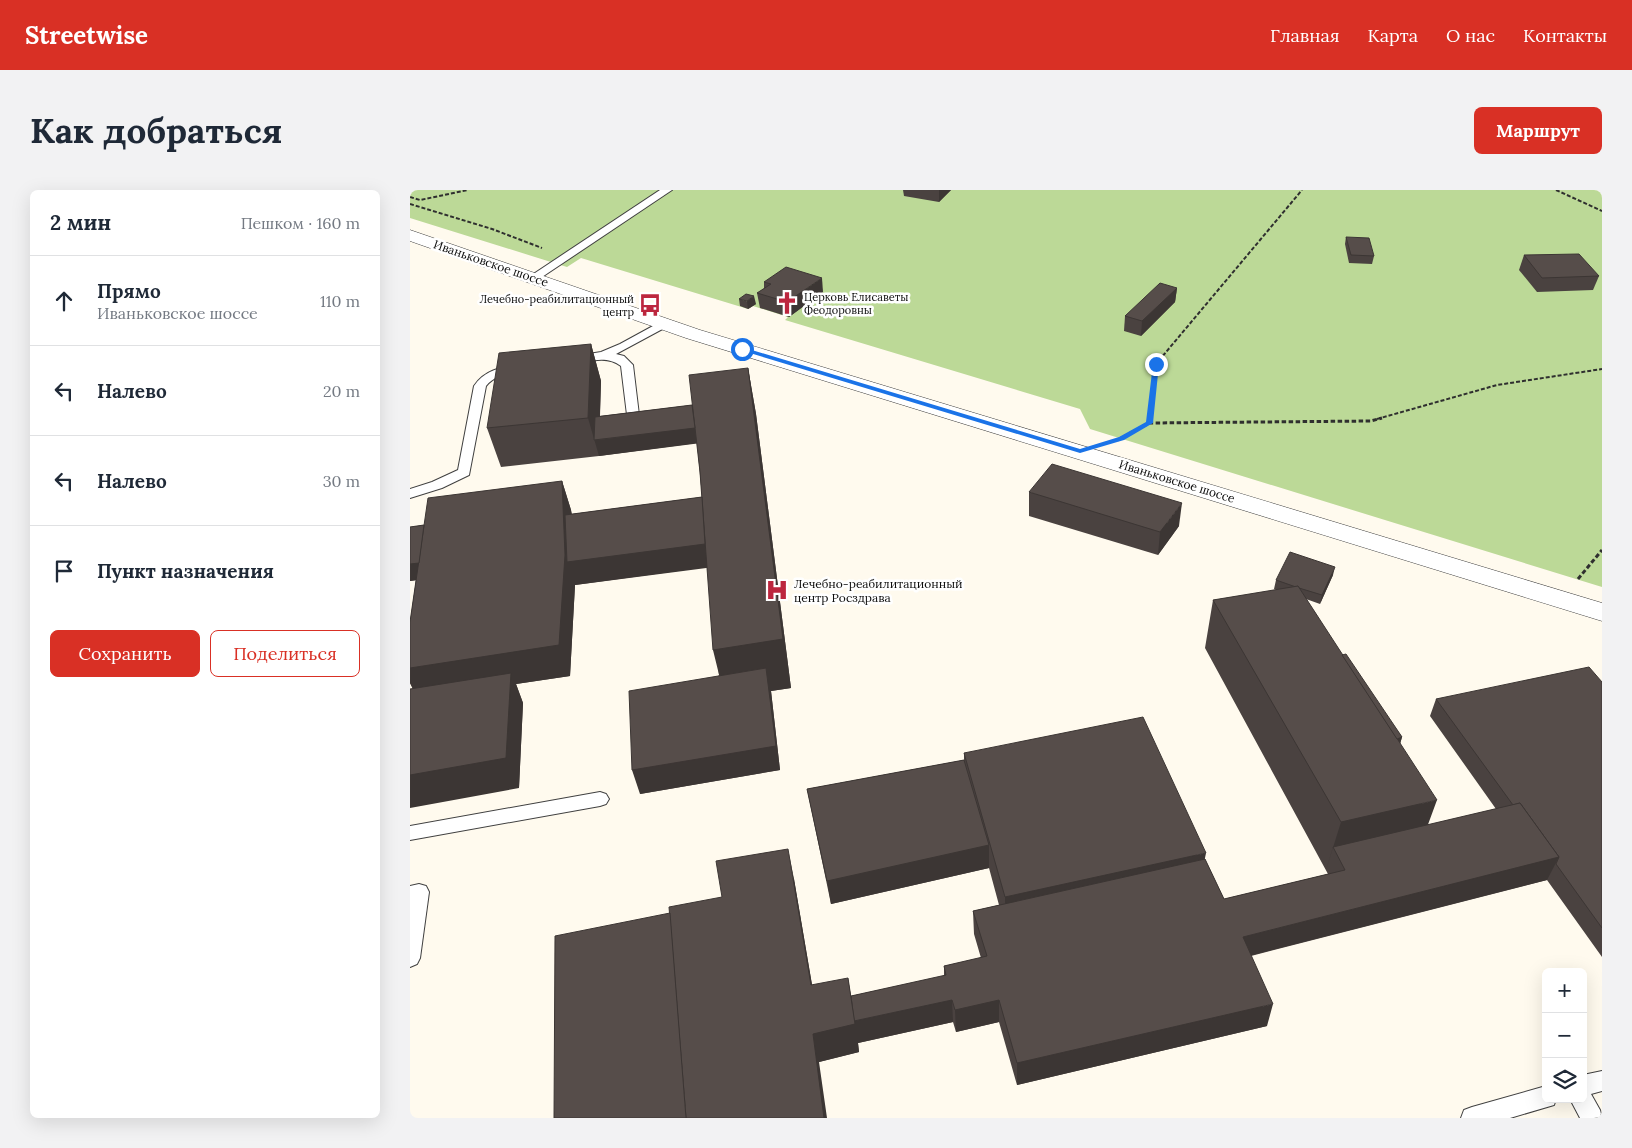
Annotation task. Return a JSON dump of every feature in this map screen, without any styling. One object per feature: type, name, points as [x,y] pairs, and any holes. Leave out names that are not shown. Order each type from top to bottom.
[{"type":"street","name":"Иваньковское шоссе","points":[[410,235],[535,277],[693,334],[1602,612]]},
{"type":"lane","points":[[535,277],[667,190]]},
{"type":"lane","points":[[558,362],[604,355],[624,347],[664,324]]},
{"type":"lane","points":[[604,355],[620,359],[627,365],[633,415]]},
{"type":"lane","points":[[410,494],[437,485],[464,472],[480,386],[487,377],[493,373],[530,367]]},
{"type":"lane","points":[[410,833],[600,799]]},
{"type":"lane","points":[[410,894],[419,892],[410,958]]},
{"type":"lane","points":[[1587,1085],[1602,1081]]},
{"type":"lane","points":[[1472,1118],[1542,1098]]},
{"type":"lane","points":[[1583,1103],[1592,1118]]},
{"type":"path","points":[[410,203],[468,190]]},
{"type":"path","points":[[1150,423],[1156,364],[1302,190]]},
{"type":"path","points":[[1556,190],[1602,211]]},
{"type":"path","points":[[410,197],[420,200]]},
{"type":"path","points":[[410,203],[492,229],[565,256]]},
{"type":"path","points":[[1080,451],[1122,439],[1150,423],[1371,421],[1497,385],[1602,369]]},
{"type":"path","points":[[1578,579],[1602,550]]},
{"type":"green space","points":[[410,190],[1602,190],[1602,587],[1090,429],[1080,409],[785,320],[788,317],[753,306],[748,309],[581,258],[567,267],[410,218]]},
{"type":"building","points":[[1346,237],[1369,238],[1374,256],[1351,255]]},
{"type":"building","points":[[1579,254],[1599,276],[1542,278],[1524,255]]},
{"type":"building","points":[[786,267],[822,278],[787,302],[757,293],[771,284],[764,282]]},
{"type":"building","points":[[1160,283],[1177,288],[1142,321],[1125,316]]},
{"type":"building","points":[[746,294],[754,296],[747,301],[739,299]]},
{"type":"building","points":[[591,344],[588,418],[487,428],[499,353]]},
{"type":"building","points":[[748,368],[783,639],[713,650],[700,472],[689,375]]},
{"type":"building","points":[[692,405],[695,428],[594,440],[595,417]]},
{"type":"building","points":[[1052,464],[1182,503],[1160,532],[1029,492]]},
{"type":"building","points":[[562,481],[565,555],[559,645],[410,668],[410,622],[428,498]]},
{"type":"building","points":[[702,497],[705,544],[567,562],[565,515]]},
{"type":"building","points":[[424,525],[419,563],[410,564],[410,527]]},
{"type":"building","points":[[1290,552],[1335,567],[1322,595],[1276,580]]},
{"type":"building","points":[[1298,586],[1437,800],[1341,822],[1213,600]]},
{"type":"building","points":[[1346,654],[1402,737],[1397,739],[1342,655]]},
{"type":"building","points":[[1589,667],[1602,682],[1602,928],[1556,864],[1559,857],[1520,803],[1513,805],[1436,699]]},
{"type":"building","points":[[766,668],[776,746],[632,770],[629,691]]},
{"type":"building","points":[[511,673],[506,758],[410,775],[410,689]]},
{"type":"building","points":[[1143,717],[1206,853],[1005,897],[964,753]]},
{"type":"building","points":[[964,760],[989,845],[827,881],[807,789]]},
{"type":"building","points":[[1520,803],[1559,857],[1243,937],[1273,1004],[1017,1063],[999,1000],[955,1010],[952,1000],[854,1021],[851,996],[946,975],[944,966],[987,956],[973,911],[1205,859],[1224,899],[1345,870],[1333,847]]},
{"type":"building","points":[[788,849],[811,985],[848,978],[855,1024],[813,1034],[824,1118],[686,1118],[669,907],[722,897],[716,861]]},
{"type":"building","points":[[670,913],[686,1118],[554,1118],[555,936]]},
{"type":"place","name":"Церковь Елисаветы Феодоровны","points":[[787,303]]},
{"type":"place","name":"Лечебно-реабилитационный центр","points":[[650,305]]},
{"type":"place","name":"Лечебно-реабилитационный центр Росздрава","points":[[777,590]]},
{"type":"route","points":[[742,349],[1080,451],[1122,439],[1150,423],[1156,364]]}]
